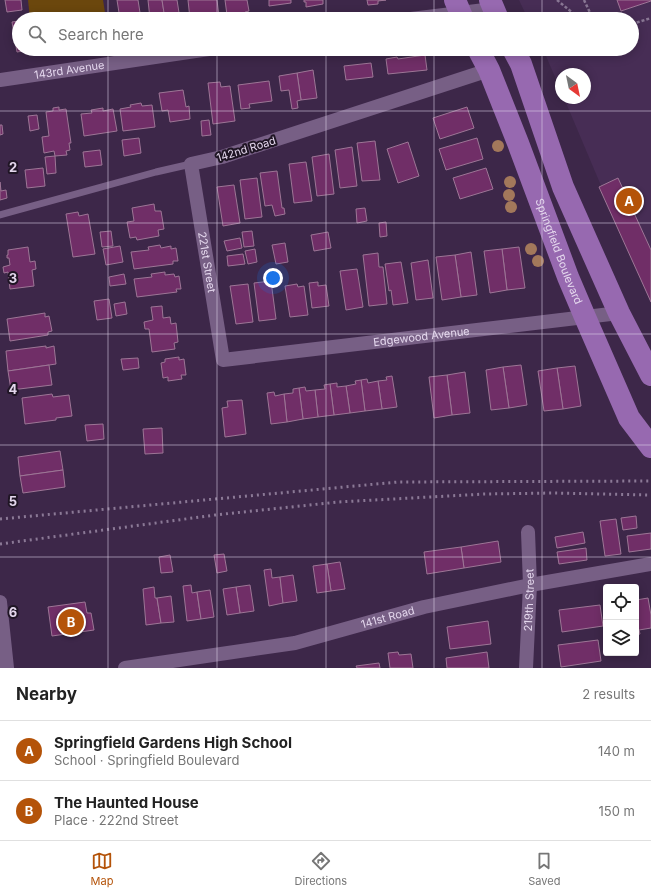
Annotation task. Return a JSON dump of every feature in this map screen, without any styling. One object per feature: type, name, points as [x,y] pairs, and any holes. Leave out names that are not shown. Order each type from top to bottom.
[{"type":"main road","name":"Springfield Boulevard","points":[[482,56],[489,70],[584,317],[629,418],[651,447]]},
{"type":"main road","points":[[517,56],[521,64],[563,187],[619,313],[651,375]]},
{"type":"street","points":[[459,11],[494,9]]},
{"type":"street","name":"143rd Avenue","points":[[0,80],[162,56]]},
{"type":"street","name":"142nd Road","points":[[191,164],[222,157],[489,70]]},
{"type":"street","name":"221st Street","points":[[191,164],[223,360]]},
{"type":"street","name":"Edgewood Avenue","points":[[223,360],[619,313]]},
{"type":"street","name":"219th Street","points":[[526,668],[530,585],[528,532]]},
{"type":"street","name":"141st Road","points":[[125,668],[295,643],[424,607],[530,585],[651,564]]},
{"type":"street","points":[[0,602],[7,668]]},
{"type":"lane","name":"142nd Road","points":[[0,216],[156,172],[191,164]]},
{"type":"path","points":[[557,0],[572,12]]},
{"type":"path","points":[[584,0],[590,12]]},
{"type":"path","points":[[639,22],[651,18]]},
{"type":"shaded area","points":[[28,0],[103,0],[105,12],[29,12]]},
{"type":"shaded area","points":[[519,0],[651,0],[651,304],[567,104],[591,104],[591,68],[555,68],[555,77],[546,56],[639,56],[639,12],[525,12]]},
{"type":"building","points":[[5,0],[21,0],[22,10],[7,12]]},
{"type":"building","points":[[117,0],[138,0],[140,12],[119,12]]},
{"type":"building","points":[[148,0],[162,0],[164,12],[149,12]]},
{"type":"building","points":[[162,0],[177,0],[179,12],[164,12]]},
{"type":"building","points":[[188,0],[217,0],[218,12],[189,12]]},
{"type":"building","points":[[225,0],[247,0],[249,11],[227,12]]},
{"type":"building","points":[[269,0],[291,0],[291,3],[269,6]]},
{"type":"building","points":[[304,0],[323,0],[323,4],[306,7],[306,2],[304,2]]},
{"type":"building","points":[[367,0],[386,0],[378,1],[378,4],[368,5]]},
{"type":"building","points":[[617,0],[651,0],[651,1],[621,11]]},
{"type":"building","points":[[425,56],[427,70],[388,74],[386,59],[397,57],[398,59]]},
{"type":"building","points":[[371,63],[373,77],[346,80],[344,66]]},
{"type":"building","points":[[313,70],[317,98],[301,100],[297,73]]},
{"type":"building","points":[[297,73],[301,100],[297,101],[298,108],[292,109],[289,90],[281,91],[279,76]]},
{"type":"building","points":[[269,81],[272,101],[249,104],[250,108],[241,109],[238,85]]},
{"type":"building","points":[[220,82],[221,87],[230,86],[235,121],[213,124],[208,83]]},
{"type":"building","points":[[183,90],[186,107],[189,106],[190,119],[170,122],[168,110],[162,111],[159,93]]},
{"type":"building","points":[[141,103],[142,106],[152,105],[155,127],[123,131],[120,109]]},
{"type":"building","points":[[59,107],[59,110],[66,109],[71,143],[69,143],[70,150],[66,151],[67,155],[55,156],[54,151],[44,153],[42,137],[49,136],[46,112],[53,111],[53,108]]},
{"type":"building","points":[[467,107],[474,128],[440,139],[433,118]]},
{"type":"building","points":[[103,108],[103,111],[113,109],[117,131],[84,136],[81,114],[92,113],[91,110]]},
{"type":"building","points":[[37,115],[39,129],[30,131],[28,116]]},
{"type":"building","points":[[209,120],[211,135],[202,136],[201,121]]},
{"type":"building","points":[[0,125],[2,125],[3,134],[0,135]]},
{"type":"building","points":[[139,138],[141,153],[124,156],[122,140]]},
{"type":"building","points":[[477,138],[483,159],[446,170],[439,149]]},
{"type":"building","points":[[375,141],[380,180],[362,181],[357,143]]},
{"type":"building","points":[[408,142],[419,176],[398,183],[387,149]]},
{"type":"building","points":[[352,147],[357,186],[340,188],[335,150]]},
{"type":"building","points":[[100,150],[102,165],[85,167],[83,152]]},
{"type":"building","points":[[329,154],[334,194],[317,196],[312,157]]},
{"type":"building","points":[[55,156],[56,173],[47,174],[45,157]]},
{"type":"building","points":[[306,162],[312,201],[294,203],[289,164]]},
{"type":"building","points":[[43,168],[45,186],[27,188],[25,170]]},
{"type":"building","points":[[486,168],[493,189],[460,199],[453,178]]},
{"type":"building","points":[[277,171],[282,208],[284,208],[285,214],[275,216],[272,205],[265,206],[260,173]]},
{"type":"building","points":[[257,178],[262,217],[245,219],[240,180]]},
{"type":"building","points":[[618,178],[651,250],[651,302],[599,187]]},
{"type":"building","points":[[0,182],[1,191],[6,190],[7,198],[0,200]]},
{"type":"building","points":[[234,185],[240,223],[223,226],[217,187]]},
{"type":"building","points":[[154,204],[155,211],[161,211],[164,229],[158,230],[159,236],[137,240],[136,237],[130,238],[127,222],[134,221],[132,208]]},
{"type":"building","points":[[365,208],[367,221],[357,223],[356,209]]},
{"type":"building","points":[[78,212],[79,216],[88,214],[95,254],[73,257],[66,214]]},
{"type":"building","points":[[386,222],[387,236],[380,237],[379,223]]},
{"type":"building","points":[[111,231],[113,246],[102,247],[100,232]]},
{"type":"building","points":[[252,231],[254,246],[244,247],[242,232]]},
{"type":"building","points":[[328,232],[331,248],[314,251],[311,235]]},
{"type":"building","points":[[240,238],[242,248],[227,251],[224,241]]},
{"type":"building","points":[[285,243],[288,262],[276,264],[272,245]]},
{"type":"building","points":[[160,245],[161,248],[171,246],[171,249],[176,248],[178,261],[173,261],[173,264],[134,269],[131,252],[149,250],[148,247]]},
{"type":"building","points":[[120,246],[123,262],[106,265],[103,249]]},
{"type":"building","points":[[28,247],[30,262],[35,261],[36,269],[32,270],[34,286],[10,289],[8,272],[4,273],[3,267],[10,265],[9,258],[7,258],[8,250]]},
{"type":"building","points":[[519,247],[525,288],[507,290],[502,249]]},
{"type":"building","points":[[255,249],[257,262],[248,264],[245,251]]},
{"type":"building","points":[[502,249],[507,290],[490,293],[484,251]]},
{"type":"building","points":[[471,252],[477,295],[461,297],[455,255]]},
{"type":"building","points":[[378,253],[379,267],[383,267],[387,304],[369,306],[363,255]]},
{"type":"building","points":[[243,254],[245,264],[228,266],[227,256]]},
{"type":"building","points":[[455,255],[461,297],[442,300],[436,257]]},
{"type":"building","points":[[428,260],[433,298],[416,300],[411,263]]},
{"type":"building","points":[[401,262],[408,303],[393,305],[391,290],[389,291],[385,264]]},
{"type":"building","points":[[357,269],[363,307],[346,310],[340,271]]},
{"type":"building","points":[[165,272],[165,275],[174,274],[175,277],[179,276],[181,289],[176,289],[177,292],[137,297],[134,279],[152,277],[151,274]]},
{"type":"building","points":[[124,274],[126,284],[110,286],[109,277]]},
{"type":"building","points":[[271,281],[276,319],[259,321],[254,283]]},
{"type":"building","points":[[318,282],[318,286],[326,285],[329,306],[312,308],[309,283]]},
{"type":"building","points":[[248,284],[253,322],[236,324],[230,286]]},
{"type":"building","points":[[297,284],[298,287],[304,286],[308,315],[290,317],[285,286]]},
{"type":"building","points":[[109,299],[112,318],[97,320],[94,301]]},
{"type":"building","points":[[125,302],[127,314],[116,316],[114,304]]},
{"type":"building","points":[[162,306],[163,318],[170,317],[171,324],[176,323],[178,342],[174,343],[175,349],[152,352],[149,329],[145,329],[144,322],[153,320],[151,307]]},
{"type":"building","points":[[45,313],[45,317],[49,316],[52,331],[48,332],[48,335],[10,341],[7,319]]},
{"type":"building","points":[[46,346],[46,348],[54,346],[56,364],[8,371],[6,351]]},
{"type":"building","points":[[179,357],[179,360],[184,359],[186,375],[181,375],[182,379],[168,381],[168,377],[163,378],[161,363],[165,362],[165,359]]},
{"type":"building","points":[[138,358],[139,368],[123,370],[121,359]]},
{"type":"building","points":[[49,365],[52,385],[11,390],[8,371]]},
{"type":"building","points":[[521,365],[527,405],[509,408],[503,367]]},
{"type":"building","points":[[575,366],[581,406],[563,409],[557,368]]},
{"type":"building","points":[[503,367],[509,408],[491,410],[486,370]]},
{"type":"building","points":[[557,368],[563,409],[544,411],[538,371]]},
{"type":"building","points":[[465,372],[470,413],[452,415],[447,375]]},
{"type":"building","points":[[447,375],[452,415],[434,418],[429,377]]},
{"type":"building","points":[[392,376],[397,407],[382,409],[378,381],[387,380],[386,377]]},
{"type":"building","points":[[367,379],[368,383],[378,381],[382,409],[365,411],[361,380]]},
{"type":"building","points":[[361,380],[365,411],[350,413],[346,386],[356,384],[355,381]]},
{"type":"building","points":[[337,383],[337,387],[346,386],[350,413],[334,415],[330,384]]},
{"type":"building","points":[[330,384],[334,415],[318,417],[315,390],[325,389],[324,385]]},
{"type":"building","points":[[305,387],[306,391],[315,390],[318,417],[303,419],[299,388]]},
{"type":"building","points":[[299,388],[303,419],[287,422],[284,394],[293,393],[293,389]]},
{"type":"building","points":[[274,392],[275,396],[284,394],[287,422],[271,424],[267,393]]},
{"type":"building","points":[[52,394],[53,397],[69,395],[72,416],[56,418],[56,420],[25,424],[22,398]]},
{"type":"building","points":[[242,400],[246,434],[225,437],[222,408],[228,407],[227,401]]},
{"type":"building","points":[[103,424],[104,439],[87,441],[85,425]]},
{"type":"building","points":[[162,428],[163,453],[145,454],[143,429]]},
{"type":"building","points":[[60,451],[63,470],[20,476],[18,457]]},
{"type":"building","points":[[63,470],[65,487],[23,493],[20,476]]},
{"type":"building","points":[[636,516],[637,528],[623,530],[621,518]]},
{"type":"building","points":[[616,519],[621,554],[605,556],[600,521]]},
{"type":"building","points":[[583,532],[585,543],[557,548],[555,537]]},
{"type":"building","points":[[651,533],[651,549],[629,552],[627,536]]},
{"type":"building","points":[[498,541],[501,562],[464,568],[461,547]]},
{"type":"building","points":[[461,547],[464,568],[427,574],[424,552]]},
{"type":"building","points":[[586,548],[587,560],[559,564],[557,552]]},
{"type":"building","points":[[224,554],[227,571],[217,573],[214,555]]},
{"type":"building","points":[[170,555],[173,572],[161,573],[159,557]]},
{"type":"building","points":[[340,562],[345,589],[331,591],[327,564]]},
{"type":"building","points":[[327,564],[331,591],[317,593],[313,566]]},
{"type":"building","points":[[271,569],[272,578],[280,577],[283,603],[269,606],[264,570]]},
{"type":"building","points":[[293,575],[297,601],[283,603],[280,577]]},
{"type":"building","points":[[191,585],[192,593],[197,592],[201,619],[187,621],[183,586]]},
{"type":"building","points":[[250,585],[254,611],[240,613],[236,587]]},
{"type":"building","points":[[154,587],[161,623],[146,625],[143,589]]},
{"type":"building","points":[[236,587],[240,613],[227,615],[223,589]]},
{"type":"building","points":[[210,590],[214,617],[201,619],[197,592]]},
{"type":"building","points":[[171,596],[174,622],[161,623],[157,598]]},
{"type":"building","points":[[648,598],[651,615],[651,628],[639,630],[639,600]]},
{"type":"building","points":[[85,602],[87,613],[91,613],[94,630],[52,636],[48,607]]},
{"type":"building","points":[[600,605],[603,626],[562,632],[559,610]]},
{"type":"building","points":[[488,621],[491,644],[450,649],[447,627]]},
{"type":"building","points":[[598,640],[601,661],[561,667],[558,645]]},
{"type":"building","points":[[398,652],[399,655],[411,654],[413,668],[390,668],[388,653]]},
{"type":"building","points":[[487,652],[489,668],[447,668],[446,658]]},
{"type":"building","points":[[379,663],[380,668],[357,668],[356,666]]},
{"type":"railway","points":[[0,519],[398,482],[651,481]]},
{"type":"railway","points":[[0,544],[215,515],[338,502],[485,494],[553,493],[651,495]]},
{"type":"place","name":"Springfield Gardens High School","points":[[629,201]]},
{"type":"place","name":"The Haunted House","points":[[71,622]]}]
